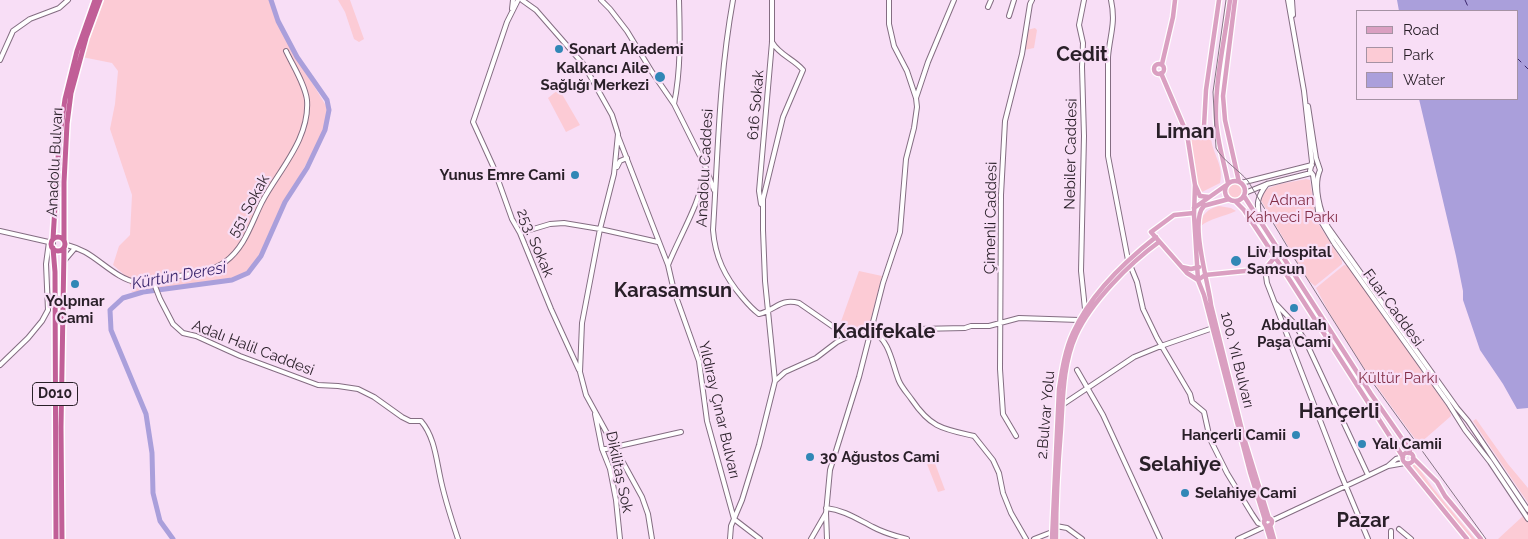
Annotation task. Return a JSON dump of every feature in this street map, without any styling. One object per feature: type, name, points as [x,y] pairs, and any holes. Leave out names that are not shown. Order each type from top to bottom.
[{"type":"highway","name":"Anadolu Bulvarı","points":[[56,539],[55,272],[52,243],[65,99],[76,50],[95,0]]},
{"type":"highway","name":"Anadolu Bulvarı","points":[[62,539],[61,426],[66,124],[71,93],[86,38],[100,0]]},
{"type":"highway","points":[[61,238],[64,244],[59,251],[52,243],[61,238]]},
{"type":"main road","points":[[1160,64],[1164,68],[1161,73],[1158,73],[1155,67],[1160,64],[1173,17],[1174,0]]},
{"type":"main road","points":[[1186,134],[1204,126],[1206,90],[1219,0]]},
{"type":"main road","points":[[1228,199],[1225,194],[1226,174],[1216,118],[1218,84],[1230,0]]},
{"type":"main road","points":[[1235,0],[1224,96],[1225,120],[1240,182],[1245,188],[1245,194],[1260,221],[1371,394],[1410,450],[1409,453],[1436,482],[1445,496],[1481,539]]},
{"type":"main road","name":"100. Yıl Bulvarı","points":[[1161,73],[1186,134],[1195,186],[1198,280],[1204,294],[1229,394],[1274,539]]},
{"type":"main road","points":[[1220,190],[1226,174]]},
{"type":"main road","points":[[1195,209],[1209,196],[1227,184],[1233,181],[1240,182]]},
{"type":"main road","points":[[1195,186],[1200,196],[1209,196]]},
{"type":"main road","points":[[1236,202],[1241,200],[1245,194]]},
{"type":"main road","points":[[1283,269],[1205,275],[1198,280],[1187,273],[1151,232],[1174,215],[1228,199],[1236,202],[1244,210],[1283,269],[1406,463],[1467,539]]},
{"type":"main road","name":"100. Yıl Bulvarı","points":[[1204,206],[1200,211],[1199,224],[1203,267],[1244,438],[1268,523],[1270,539]]},
{"type":"main road","name":"2.Bulvar Yolu","points":[[1052,539],[1059,389],[1068,346],[1085,309],[1129,262],[1157,240]]},
{"type":"main road","points":[[1265,269],[1275,257]]},
{"type":"main road","name":"2.Bulvar Yolu","points":[[1056,539],[1062,405],[1066,365],[1076,335],[1086,318],[1129,262]]},
{"type":"main road","points":[[1181,266],[1191,269],[1203,267]]},
{"type":"main road","points":[[1402,457],[1409,453]]},
{"type":"main road","points":[[1406,463],[1410,463],[1413,458]]},
{"type":"street","points":[[0,60],[14,31],[30,19],[59,8],[68,0]]},
{"type":"street","points":[[512,9],[513,0]]},
{"type":"street","points":[[512,9],[518,0]]},
{"type":"street","points":[[522,0],[531,6]]},
{"type":"street","points":[[528,0],[531,6]]},
{"type":"street","points":[[601,0],[627,31],[674,104],[706,168],[715,192]]},
{"type":"street","points":[[674,104],[680,48],[679,0]]},
{"type":"street","name":"Anadolu Caddesi","points":[[733,0],[721,84],[713,230],[719,261],[730,282],[754,311],[759,314],[768,312]]},
{"type":"street","name":"616 Sokak","points":[[762,212],[759,192],[772,42],[772,0]]},
{"type":"street","points":[[827,539],[826,511],[830,470],[859,377],[882,283],[900,232],[906,159],[917,107],[916,98],[906,71],[894,46],[889,24],[889,0]]},
{"type":"street","points":[[916,98],[928,62],[954,0]]},
{"type":"street","points":[[988,7],[991,0]]},
{"type":"street","points":[[1009,16],[1014,0]]},
{"type":"street","name":"Çimenli Caddesi","points":[[1016,436],[1003,414],[1000,369],[1001,195],[1005,121],[1022,54],[1032,0]]},
{"type":"street","name":"Nebiler Caddesi","points":[[1084,0],[1079,25],[1083,43],[1084,136],[1081,271],[1085,309]]},
{"type":"street","points":[[1111,0],[1114,24],[1109,42],[1108,59],[1108,156],[1129,262],[1137,282],[1143,309],[1161,346],[1190,394],[1192,402],[1204,412],[1210,440],[1231,480],[1258,523],[1268,523]]},
{"type":"street","points":[[1245,194],[1267,184],[1314,174],[1320,170],[1317,165],[1290,0]]},
{"type":"street","points":[[1290,0],[1310,138],[1310,168],[1314,174]]},
{"type":"street","name":"Yıldıray Çınar Bulvarı","points":[[531,6],[584,65],[597,85],[612,115],[668,266],[674,291],[699,361],[707,421],[734,519]]},
{"type":"street","name":"253. Sokak","points":[[512,9],[473,122],[493,166],[512,219],[520,232],[551,309],[580,372]]},
{"type":"street","points":[[730,539],[731,526],[742,500],[759,445],[775,381],[765,281],[762,212],[765,188],[778,131],[789,100],[803,70],[779,51],[772,42]]},
{"type":"street","name":"551 Sokak","points":[[64,244],[84,251],[126,280],[153,281],[160,278],[206,271],[216,268],[233,255],[244,241],[262,202],[292,154],[302,133],[307,113],[307,99],[305,90],[286,52]]},
{"type":"street","points":[[618,134],[614,174],[600,229],[582,323],[580,372],[586,395],[616,446],[642,497],[648,514],[652,539]]},
{"type":"street","points":[[616,156],[618,152],[624,151]]},
{"type":"street","points":[[614,174],[620,161],[627,158]]},
{"type":"street","points":[[1240,182],[1317,165]]},
{"type":"street","points":[[668,266],[696,204],[703,185],[706,168]]},
{"type":"street","name":"Fuar Caddesi","points":[[1314,174],[1322,212],[1328,227],[1446,393],[1471,425],[1528,510]]},
{"type":"street","name":"Fuar Caddesi","points":[[1314,174],[1316,209],[1323,226],[1465,430],[1490,462],[1528,519]]},
{"type":"street","points":[[1260,221],[1257,208],[1260,194],[1267,184]]},
{"type":"street","points":[[520,232],[550,224],[564,223],[658,242]]},
{"type":"street","points":[[0,231],[52,243],[46,264],[48,310],[46,315],[28,338],[0,365]]},
{"type":"street","points":[[64,261],[75,248]]},
{"type":"street","points":[[1265,269],[1267,283],[1368,539]]},
{"type":"street","name":"Adalı Halil Caddesi","points":[[153,281],[173,324],[183,333],[196,336],[240,356],[318,385],[358,389],[374,397],[402,417],[410,421],[421,422],[426,427],[437,454],[440,474],[458,539]]},
{"type":"street","points":[[768,312],[777,304],[793,301],[799,303],[835,328]]},
{"type":"street","points":[[1275,303],[1293,322],[1306,342],[1368,475]]},
{"type":"street","points":[[775,381],[785,372],[816,358],[837,342],[857,332],[870,330],[965,328],[1001,323],[1019,318],[1079,320]]},
{"type":"street","points":[[1062,405],[1134,358],[1161,346],[1213,328]]},
{"type":"street","points":[[870,330],[883,339],[900,382],[922,415],[949,431],[974,436],[993,460],[999,473],[1003,493],[1011,513],[1026,539]]},
{"type":"street","points":[[1078,370],[1160,539]]},
{"type":"street","name":"Dikilitaş Sok","points":[[594,410],[602,449],[612,478],[620,539]]},
{"type":"street","points":[[1457,418],[1462,413]]},
{"type":"street","points":[[1465,430],[1469,430],[1471,425]]},
{"type":"street","points":[[602,449],[606,450],[616,446],[681,432]]},
{"type":"street","points":[[1388,466],[1394,460],[1402,457]]},
{"type":"street","points":[[1394,460],[1398,465]]},
{"type":"street","points":[[1238,539],[1368,475],[1388,466],[1406,463]]},
{"type":"street","points":[[826,511],[838,509],[874,528],[907,539]]},
{"type":"street","points":[[811,539],[826,511]]},
{"type":"street","points":[[734,519],[760,539]]},
{"type":"street","points":[[1056,526],[1067,528],[1082,539]]},
{"type":"street","points":[[1399,529],[1411,539]]},
{"type":"street","points":[[1391,531],[1391,539]]},
{"type":"street","points":[[1034,539],[1052,532]]},
{"type":"green space","points":[[103,0],[271,0],[288,43],[328,109],[325,130],[285,202],[261,256],[248,273],[232,280],[132,292],[128,278],[113,265],[119,246],[130,235],[132,195],[110,129],[115,104],[118,71],[112,63],[82,57]]},
{"type":"green space","points":[[338,0],[350,0],[364,39],[359,42],[354,39],[345,12]]},
{"type":"green space","points":[[1035,28],[1037,30],[1034,48],[1024,50],[1027,30]]},
{"type":"green space","points":[[559,89],[580,125],[566,132],[548,98]]},
{"type":"green space","points":[[1205,129],[1211,131],[1212,145],[1219,163],[1221,176],[1220,183],[1202,192],[1196,186],[1189,144],[1193,134]]},
{"type":"green space","name":"Adnan Kahveci Parkı","points":[[1306,179],[1310,180],[1316,220],[1342,261],[1342,264],[1315,286],[1309,281],[1259,197],[1273,186]]},
{"type":"green space","points":[[1235,183],[1243,191],[1235,199],[1227,191]]},
{"type":"green space","points":[[1219,206],[1236,211],[1208,221],[1201,226],[1202,219],[1206,213],[1212,208]]},
{"type":"green space","name":"Kültür Parkı","points":[[1344,265],[1348,266],[1450,411],[1451,416],[1419,444],[1351,348],[1316,288]]},
{"type":"green space","points":[[859,271],[882,276],[869,326],[846,333],[838,330]]},
{"type":"green space","points":[[1476,419],[1508,464],[1528,488],[1528,503],[1473,421]]},
{"type":"green space","points":[[933,458],[945,490],[938,492],[925,459]]},
{"type":"green space","points":[[1413,460],[1433,488],[1475,539],[1472,539],[1438,500],[1410,462]]},
{"type":"green space","points":[[1523,516],[1528,523],[1528,539],[1498,539]]},
{"type":"water","points":[[1397,0],[1528,0],[1528,408],[1517,409],[1480,350],[1463,300],[1456,256],[1419,100],[1518,100],[1518,10],[1399,10]]},
{"type":"waterway","name":"Kürtün Deresi","points":[[173,539],[160,521],[153,493],[152,453],[146,414],[111,330],[110,310],[123,298],[143,292],[232,280],[248,273],[261,256],[285,202],[307,168],[325,130],[329,110],[327,100],[297,57],[278,21],[271,0]]},
{"type":"ferry route","points":[[1465,0],[1470,10]]},
{"type":"ferry route","points":[[1518,59],[1528,69]]},
{"type":"tram line","points":[[1226,0],[1213,92],[1216,148],[1222,157],[1248,181],[1373,383],[1486,539]]},
{"type":"place","name":"Sonart Akademi","points":[[559,49]]},
{"type":"place","name":"Kalkancı Aile Sağlığı Merkezi","points":[[660,77]]},
{"type":"place","name":"Yunus Emre Cami","points":[[575,175]]},
{"type":"place","name":"Liv Hospital Samsun","points":[[1236,261]]},
{"type":"place","name":"Yolpınar Cami","points":[[75,284]]},
{"type":"place","name":"Abdullah Paşa Cami","points":[[1294,308]]},
{"type":"place","name":"Hançerli Camii","points":[[1296,435]]},
{"type":"place","name":"Yalı Camii","points":[[1362,444]]},
{"type":"place","name":"30 Ağustos Cami","points":[[810,457]]},
{"type":"place","name":"Selahiye Cami","points":[[1185,493]]},
{"type":"district","name":"Cedit","points":[[1082,55]]},
{"type":"district","name":"Liman","points":[[1185,132]]},
{"type":"district","name":"Karasamsun","points":[[673,291]]},
{"type":"district","name":"Kadifekale","points":[[884,332]]},
{"type":"district","name":"Hançerli","points":[[1339,412]]},
{"type":"district","name":"Selahiye","points":[[1180,465]]},
{"type":"district","name":"Pazar","points":[[1363,521]]}]
